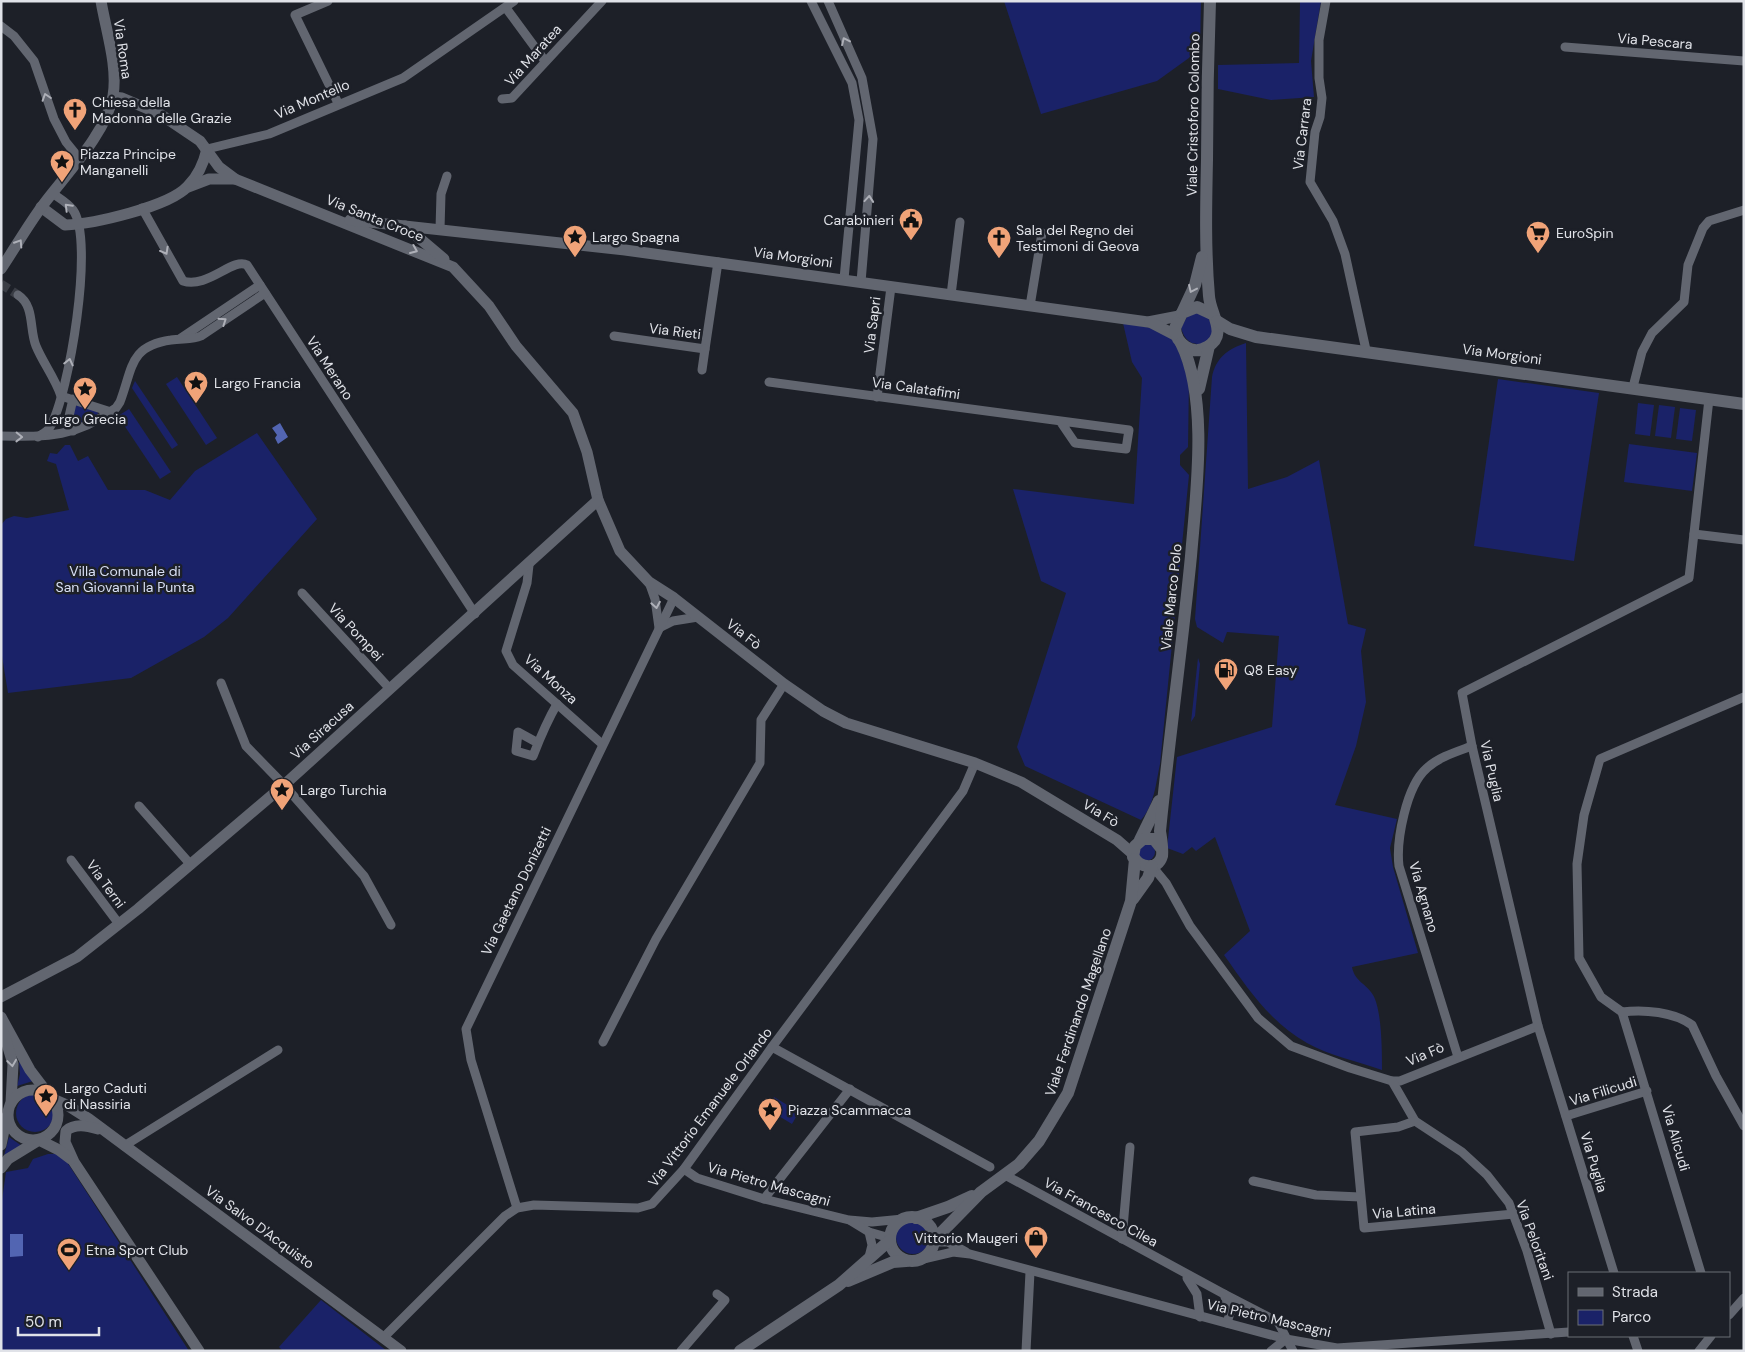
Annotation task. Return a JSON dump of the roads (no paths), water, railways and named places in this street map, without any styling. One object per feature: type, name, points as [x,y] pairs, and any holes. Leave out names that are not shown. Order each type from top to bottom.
[{"type":"main road","name":"Viale Cristoforo Colombo","points":[[1206,230],[1210,1]]},
{"type":"main road","points":[[1197,406],[1190,361],[1179,340],[1176,324],[1201,265],[1206,230]]},
{"type":"main road","points":[[1197,406],[1202,370],[1211,345],[1218,333],[1209,300],[1206,230]]},
{"type":"main road","points":[[1180,315],[1197,307],[1205,309],[1230,329],[1256,337]]},
{"type":"main road","points":[[1179,340],[1194,350],[1229,339],[1256,337]]},
{"type":"main road","name":"Via Morgioni","points":[[1256,337],[1366,350],[1744,404]]},
{"type":"main road","name":"Viale Marco Polo","points":[[1158,858],[1196,505],[1197,406]]},
{"type":"main road","points":[[1132,901],[1134,857],[1139,840],[1164,789]]},
{"type":"main road","points":[[1132,901],[1148,878],[1158,858],[1152,838],[1139,840]]},
{"type":"main road","points":[[1134,857],[1141,865],[1158,858]]},
{"type":"main road","name":"Viale Ferdinando Magellano","points":[[981,1192],[1019,1164],[1040,1141],[1068,1093],[1132,901]]},
{"type":"main road","points":[[740,1351],[839,1285],[890,1239],[894,1227],[910,1218],[948,1207],[981,1192]]},
{"type":"main road","points":[[839,1285],[893,1262],[913,1260],[929,1253],[934,1241],[981,1192]]},
{"type":"main road","points":[[910,1218],[930,1226],[934,1241]]},
{"type":"main road","points":[[890,1239],[896,1254],[913,1260]]},
{"type":"street","name":"Via Roma","points":[[39,212],[81,156],[100,126],[113,97],[114,78],[100,1]]},
{"type":"street","points":[[328,1],[295,15],[338,103]]},
{"type":"street","name":"Via Maratea","points":[[502,99],[512,98],[602,1]]},
{"type":"street","points":[[811,1],[852,83],[859,120],[844,279]]},
{"type":"street","points":[[828,1],[862,78],[871,120],[873,154],[861,282]]},
{"type":"street","name":"Via Carrara","points":[[1326,1],[1319,40],[1319,78],[1322,98],[1320,117],[1315,132],[1310,182],[1333,221],[1345,254],[1366,350]]},
{"type":"street","points":[[509,4],[545,61]]},
{"type":"street","name":"Via Montello","points":[[207,149],[269,134],[338,103],[403,78],[509,4]]},
{"type":"street","points":[[1,26],[14,36],[34,61],[54,119],[66,142],[81,156]]},
{"type":"street","name":"Via Pescara","points":[[1565,47],[1744,61]]},
{"type":"street","points":[[113,97],[122,98],[160,114],[200,141],[219,167],[235,179]]},
{"type":"street","points":[[188,187],[202,166],[207,149]]},
{"type":"street","points":[[429,246],[436,229],[441,194],[447,176]]},
{"type":"street","points":[[1,270],[39,212],[65,225],[78,225],[112,218],[142,208],[209,179],[235,179]]},
{"type":"street","name":"Via Santa Croce","points":[[235,179],[336,218],[453,267],[489,306]]},
{"type":"street","points":[[37,437],[50,427],[61,396],[76,330],[82,279],[78,225],[73,210],[52,193]]},
{"type":"street","name":"Via Merano","points":[[142,208],[183,282],[198,283],[243,263],[248,265],[475,614]]},
{"type":"street","points":[[1633,387],[1642,352],[1652,333],[1684,302],[1688,265],[1703,228],[1709,222],[1744,210]]},
{"type":"street","name":"Via Morgioni","points":[[336,218],[718,262],[1148,322]]},
{"type":"street","points":[[951,295],[960,222]]},
{"type":"street","points":[[390,240],[393,224]]},
{"type":"street","points":[[406,226],[453,267]]},
{"type":"street","points":[[1030,306],[1042,233]]},
{"type":"street","name":"Via Rieti","points":[[614,336],[705,349],[718,262]]},
{"type":"street","points":[[845,262],[863,264]]},
{"type":"street","name":"Via Sapri","points":[[877,396],[891,287]]},
{"type":"street","points":[[1,436],[53,436],[73,431],[111,412],[120,402],[136,357],[143,348],[158,342],[180,338],[262,289]]},
{"type":"street","points":[[18,295],[23,298],[28,308],[35,344],[61,396],[111,412]]},
{"type":"street","name":"Via Fò","points":[[489,306],[516,346],[573,413],[587,452],[598,500],[620,551],[649,582],[674,598],[784,684],[823,711],[846,723],[975,763],[1021,782],[1117,840],[1134,857]]},
{"type":"street","points":[[1148,322],[1180,315]]},
{"type":"street","points":[[1148,322],[1179,340]]},
{"type":"street","points":[[702,370],[705,349]]},
{"type":"street","name":"Via Calatafimi","points":[[769,382],[1129,430],[1126,450],[1075,443],[1060,421]]},
{"type":"street","points":[[73,399],[66,420],[67,425],[73,431]]},
{"type":"street","name":"Via Puglia","points":[[1614,1272],[1538,1026],[1472,746],[1462,693],[1689,578],[1709,399]]},
{"type":"street","name":"Via Siracusa","points":[[1,998],[77,957],[119,924],[284,784],[475,614],[598,500]]},
{"type":"street","points":[[1694,534],[1744,540]]},
{"type":"street","name":"Via Monza","points":[[528,565],[527,583],[506,651],[513,665],[602,744]]},
{"type":"street","points":[[649,582],[655,599],[659,628],[673,621],[698,617]]},
{"type":"street","name":"Via Pompei","points":[[302,593],[390,689]]},
{"type":"street","name":"Via Gaetano Donizetti","points":[[517,1208],[471,1060],[466,1029],[674,598]]},
{"type":"street","points":[[221,683],[246,746],[284,784],[364,876],[391,925]]},
{"type":"street","points":[[604,1042],[656,939],[760,763],[761,720],[784,684]]},
{"type":"street","points":[[1744,698],[1600,759],[1584,815],[1577,864],[1579,958],[1601,997],[1622,1012],[1645,1010],[1685,1020],[1692,1025],[1716,1076],[1744,1126]]},
{"type":"street","points":[[538,743],[542,729],[557,704]]},
{"type":"street","name":"Via Agnano","points":[[1458,1056],[1397,851],[1398,837],[1412,791],[1424,770],[1436,760],[1472,746]]},
{"type":"street","name":"Via Vittorio Emanuele Orlando","points":[[517,1208],[534,1205],[638,1208],[652,1204],[684,1169],[772,1047],[963,791],[975,763]]},
{"type":"street","points":[[139,806],[190,864]]},
{"type":"street","points":[[1117,840],[1139,840]]},
{"type":"street","points":[[1158,858],[1166,883],[1190,926],[1258,1018],[1291,1046],[1392,1081]]},
{"type":"street","name":"Via Terni","points":[[71,860],[119,924]]},
{"type":"street","name":"Via Alicudi","points":[[1622,1012],[1648,1091],[1701,1272]]},
{"type":"street","points":[[1,1016],[30,1070],[51,1097],[59,1114],[74,1162],[199,1351]]},
{"type":"street","points":[[1,1025],[13,1064],[10,1107],[11,1127],[16,1133],[29,1140],[39,1140],[59,1150],[74,1162]]},
{"type":"street","name":"Via Fò","points":[[1392,1081],[1400,1082],[1458,1056],[1538,1026]]},
{"type":"street","points":[[772,1047],[990,1167]]},
{"type":"street","points":[[124,1146],[278,1050]]},
{"type":"street","name":"Via Peloritani","points":[[1392,1081],[1415,1121],[1462,1152],[1487,1175],[1510,1203],[1527,1251],[1551,1334]]},
{"type":"street","points":[[764,1199],[850,1089]]},
{"type":"street","points":[[1,1145],[10,1107],[24,1092],[41,1091],[51,1097]]},
{"type":"street","name":"Via Filicudi","points":[[1566,1116],[1648,1091]]},
{"type":"street","name":"Via Salvo D'Acquisto","points":[[51,1097],[68,1105],[402,1351]]},
{"type":"street","name":"Via Latina","points":[[1415,1121],[1398,1127],[1355,1132],[1364,1228],[1514,1214]]},
{"type":"street","points":[[1,1168],[8,1159],[39,1140],[63,1131],[86,1126],[100,1129]]},
{"type":"street","points":[[1122,1239],[1130,1147]]},
{"type":"street","name":"Via Pietro Mascagni","points":[[684,1169],[697,1178],[764,1199],[849,1220]]},
{"type":"street","name":"Via Francesco Cilea","points":[[1005,1175],[1184,1274],[1278,1322],[1293,1351]]},
{"type":"street","points":[[1253,1181],[1316,1195],[1360,1197]]},
{"type":"street","points":[[384,1337],[505,1216],[517,1208]]},
{"type":"street","points":[[849,1220],[872,1222],[910,1218]]},
{"type":"street","points":[[849,1220],[869,1232],[890,1239]]},
{"type":"street","points":[[869,1232],[872,1245],[869,1257]]},
{"type":"street","points":[[934,1241],[948,1242],[970,1254]]},
{"type":"street","points":[[913,1260],[953,1252],[970,1254]]},
{"type":"street","name":"Via Pietro Mascagni","points":[[970,1254],[1030,1272],[1200,1317],[1286,1339],[1337,1348],[1568,1332]]},
{"type":"street","points":[[1026,1351],[1030,1272]]},
{"type":"street","points":[[1184,1274],[1194,1285],[1200,1317]]},
{"type":"street","points":[[681,1351],[725,1300],[718,1294]]},
{"type":"street","points":[[1224,1294],[1230,1312],[1227,1323]]},
{"type":"street","points":[[1730,1314],[1744,1298]]},
{"type":"street","points":[[1633,1337],[1638,1351]]},
{"type":"street","points":[[1699,1351],[1710,1337]]},
{"type":"street","points":[[1271,1351],[1286,1339]]},
{"type":"water","points":[[280,423],[288,437],[278,444],[275,438],[277,435],[272,428]]},
{"type":"water","points":[[10,1234],[23,1234],[23,1256],[10,1257]]},
{"type":"tunnel","points":[[1,284],[18,295]]},
{"type":"place","name":"Chiesa della Madonna delle Grazie","points":[[75,131]]},
{"type":"place","name":"Piazza Principe Manganelli","points":[[62,183]]},
{"type":"place","name":"Carabinieri","points":[[911,241]]},
{"type":"place","name":"EuroSpin","points":[[1538,254]]},
{"type":"place","name":"Largo Spagna","points":[[575,258]]},
{"type":"place","name":"Sala del Regno dei Testimoni di Geova","points":[[999,259]]},
{"type":"place","name":"Largo Francia","points":[[196,404]]},
{"type":"place","name":"Largo Grecia","points":[[85,410]]},
{"type":"place","name":"Q8 Easy","points":[[1226,691]]},
{"type":"place","name":"Largo Turchia","points":[[282,811]]},
{"type":"place","name":"Largo Caduti di Nassiria","points":[[46,1117]]},
{"type":"place","name":"Piazza Scammacca","points":[[770,1131]]},
{"type":"place","name":"Vittorio Maugeri","points":[[1036,1259]]},
{"type":"place","name":"Etna Sport Club","points":[[69,1271]]},
{"type":"park label","name":"Villa Comunale di San Giovanni la Punta","points":[[125,580]]}]
